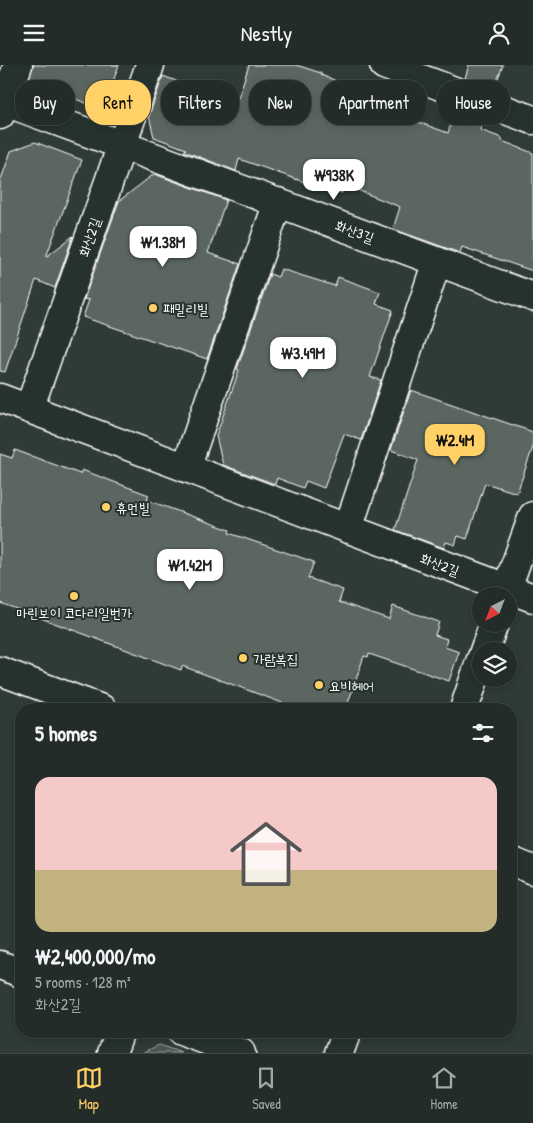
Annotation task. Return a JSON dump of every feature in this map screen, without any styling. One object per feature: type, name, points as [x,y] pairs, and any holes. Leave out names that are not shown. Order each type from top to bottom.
[{"type":"street","points":[[2,108],[18,65]]},
{"type":"street","name":"화산2길","points":[[29,409],[150,65]]},
{"type":"street","points":[[384,65],[533,120]]},
{"type":"street","name":"화산3길","points":[[2,108],[121,145],[533,297]]},
{"type":"street","points":[[186,468],[278,202]]},
{"type":"street","points":[[348,529],[437,261]]},
{"type":"street","name":"화산2길","points":[[0,398],[348,529],[493,587]]},
{"type":"street","points":[[507,587],[533,516]]},
{"type":"street","name":"화산2길","points":[[518,595],[533,598]]},
{"type":"street","points":[[0,671],[86,703]]},
{"type":"street","points":[[466,703],[472,685]]},
{"type":"street","points":[[517,863],[533,869]]},
{"type":"street","points":[[0,965],[15,971]]},
{"type":"street","points":[[112,1053],[117,1038]]},
{"type":"street","points":[[200,1038],[241,1053]]},
{"type":"street","points":[[339,1053],[344,1038]]},
{"type":"shaded area","points":[[159,1045],[182,1053],[142,1053]]},
{"type":"building","points":[[33,65],[119,65],[114,80],[85,80],[85,103],[75,99],[75,80],[29,80]]},
{"type":"building","points":[[249,65],[296,65],[321,73],[321,75],[334,80],[321,80],[321,125],[426,125],[448,133],[451,125],[482,125],[480,130],[533,153],[533,271],[462,247],[460,253],[393,229],[400,207],[345,185],[342,193],[319,184],[318,187],[239,159],[236,171],[154,137],[151,124],[151,110],[161,82],[161,125],[239,125],[239,95]]},
{"type":"building","points":[[469,65],[503,65],[497,80],[470,80],[465,78]]},
{"type":"building","points":[[163,76],[174,80],[162,80]]},
{"type":"building","points":[[35,142],[82,160],[46,257],[73,236],[55,288],[36,280],[5,372],[0,371],[0,182],[11,151]]},
{"type":"building","points":[[154,174],[226,200],[208,253],[240,264],[207,359],[83,317],[89,300],[84,299],[119,201]]},
{"type":"building","points":[[281,269],[335,286],[338,277],[380,292],[376,304],[393,310],[370,377],[381,380],[361,440],[344,434],[324,488],[306,481],[303,488],[277,478],[275,484],[223,465],[216,436],[270,274],[278,277]]},
{"type":"building","points":[[411,390],[533,432],[533,447],[517,493],[485,483],[467,539],[458,536],[455,545],[446,542],[444,548],[395,530],[418,460],[391,450]]},
{"type":"building","points":[[15,450],[80,474],[82,470],[149,495],[147,500],[230,530],[229,533],[314,562],[308,578],[343,590],[339,602],[389,619],[393,606],[439,622],[435,635],[447,639],[445,647],[459,652],[449,681],[369,654],[368,657],[364,656],[348,703],[283,703],[182,666],[181,670],[0,603],[0,454],[12,458]]},
{"type":"place","name":"패밀리빌","points":[[153,308]]},
{"type":"place","name":"휴먼빌","points":[[106,507]]},
{"type":"place","name":"마린보이 코다리일번가","points":[[74,596]]},
{"type":"place","name":"가람복집","points":[[243,658]]},
{"type":"place","name":"요비헤어","points":[[319,685]]}]
